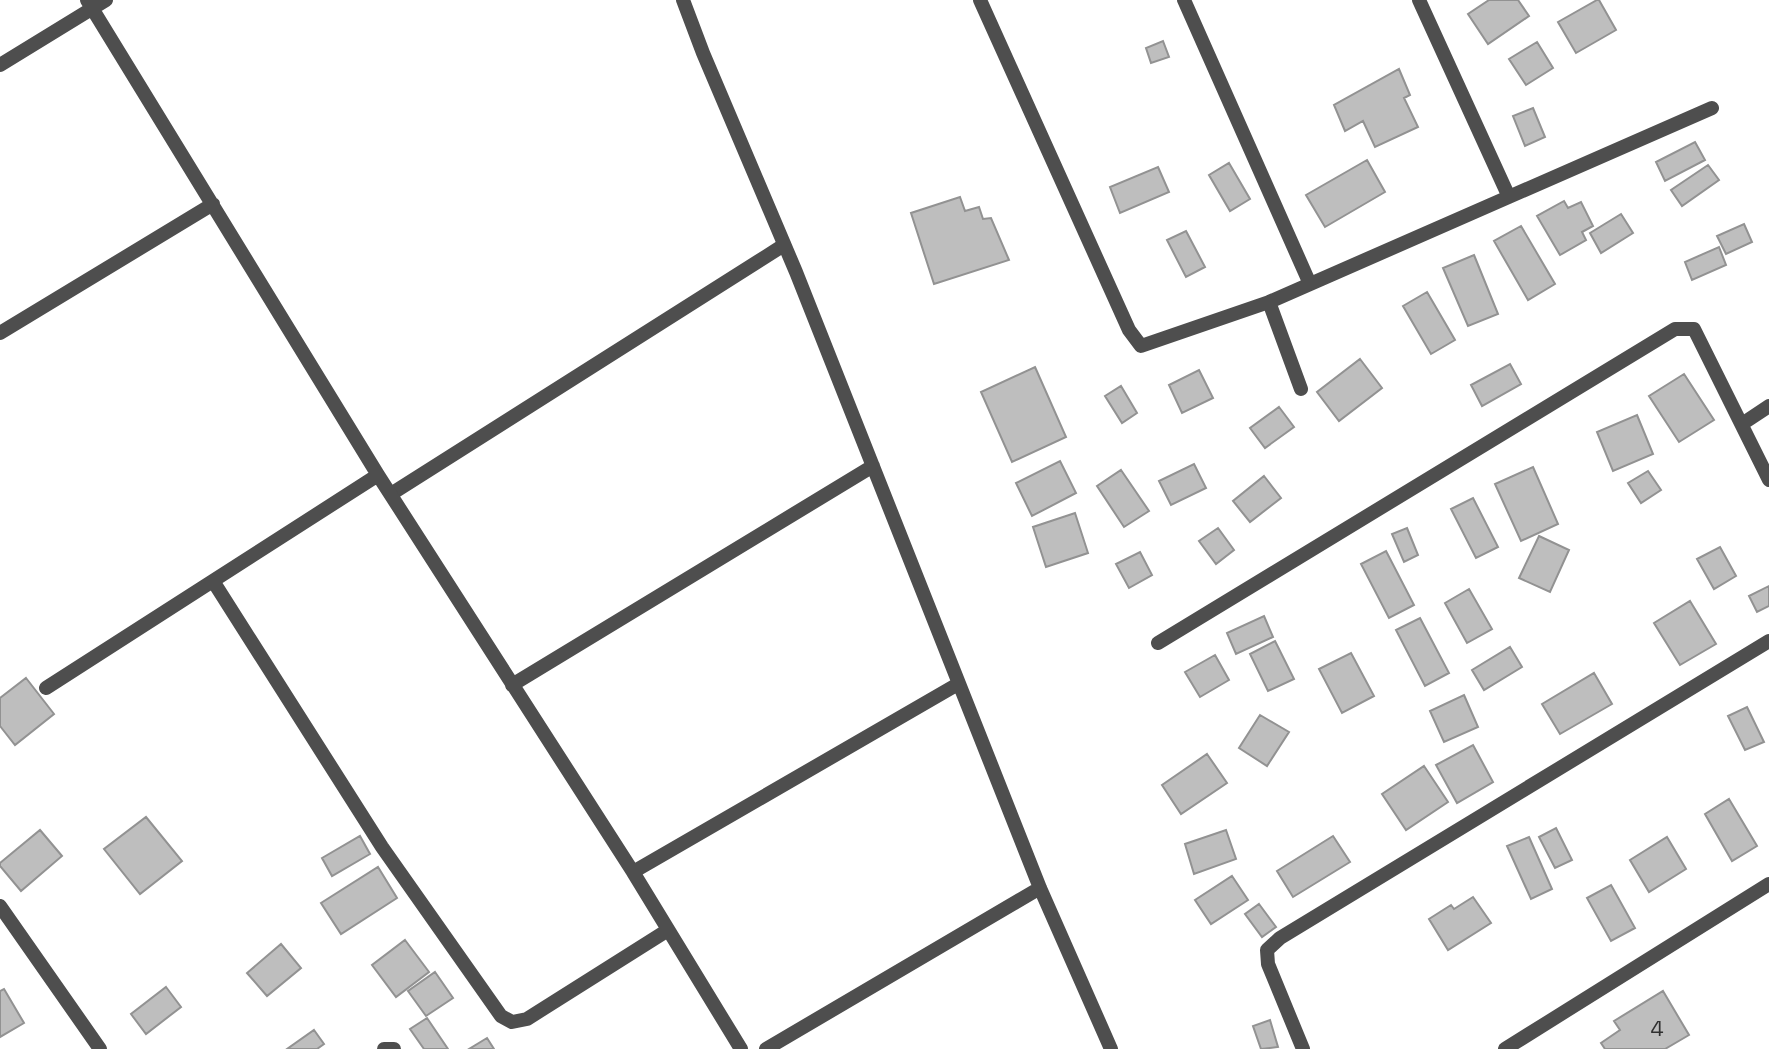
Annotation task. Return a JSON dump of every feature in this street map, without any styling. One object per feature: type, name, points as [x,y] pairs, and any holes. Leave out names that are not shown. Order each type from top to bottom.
[{"type":"street","points":[[0,65],[90,4],[106,0]]},
{"type":"street","points":[[683,0],[873,466],[1040,888],[1111,1049]]},
{"type":"street","points":[[980,0],[1129,330],[1141,346],[1269,302],[1713,108]]},
{"type":"street","points":[[1184,0],[1310,284]]},
{"type":"street","points":[[1419,0],[1509,197]]},
{"type":"street","points":[[90,4],[378,475],[633,872],[741,1049]]},
{"type":"street","points":[[0,333],[213,204]]},
{"type":"street","points":[[390,494],[784,245]]},
{"type":"street","points":[[1269,302],[1301,389]]},
{"type":"street","points":[[1158,643],[1675,329],[1694,330],[1769,480]]},
{"type":"street","points":[[1742,424],[1769,407]]},
{"type":"street","points":[[512,685],[873,466]]},
{"type":"street","points":[[46,688],[378,475]]},
{"type":"street","points":[[213,581],[382,847],[501,1016],[512,1022],[527,1019],[668,930]]},
{"type":"street","points":[[1303,1049],[1268,964],[1267,950],[1292,931],[1769,641]]},
{"type":"street","points":[[633,872],[958,684]]},
{"type":"street","points":[[1505,1049],[1769,884]]},
{"type":"street","points":[[766,1049],[1040,888]]},
{"type":"street","points":[[0,906],[100,1049]]},
{"type":"street","points":[[384,1049],[394,1049]]},
{"type":"building","points":[[1489,0],[1518,0],[1529,16],[1488,44],[1468,14]]},
{"type":"building","points":[[1597,0],[1616,30],[1576,53],[1558,22]]},
{"type":"building","points":[[1163,41],[1169,57],[1151,63],[1146,48]]},
{"type":"building","points":[[1537,42],[1553,68],[1526,85],[1509,59]]},
{"type":"building","points":[[1399,69],[1410,95],[1404,98],[1418,127],[1375,147],[1363,121],[1345,131],[1334,105]]},
{"type":"building","points":[[1533,108],[1545,137],[1525,146],[1513,116]]},
{"type":"building","points":[[1695,142],[1705,160],[1665,181],[1656,162]]},
{"type":"building","points":[[1367,160],[1385,192],[1325,227],[1306,195]]},
{"type":"building","points":[[1229,163],[1250,199],[1230,211],[1209,175]]},
{"type":"building","points":[[1708,165],[1719,180],[1682,206],[1671,190]]},
{"type":"building","points":[[1158,167],[1169,192],[1120,213],[1110,187]]},
{"type":"building","points":[[960,197],[965,211],[979,207],[983,219],[991,218],[1009,260],[934,284],[911,213]]},
{"type":"building","points":[[1564,201],[1568,208],[1581,202],[1593,226],[1582,232],[1586,240],[1560,255],[1537,216]]},
{"type":"building","points":[[1621,214],[1633,233],[1601,253],[1590,233]]},
{"type":"building","points":[[1744,224],[1752,242],[1726,254],[1717,236]]},
{"type":"building","points":[[1521,226],[1555,284],[1528,300],[1494,241]]},
{"type":"building","points":[[1186,231],[1205,267],[1186,277],[1167,240]]},
{"type":"building","points":[[1719,247],[1726,265],[1692,280],[1685,262]]},
{"type":"building","points":[[1474,255],[1498,314],[1468,326],[1443,268]]},
{"type":"building","points":[[1427,292],[1455,340],[1431,354],[1403,306]]},
{"type":"building","points":[[1360,359],[1382,388],[1339,421],[1317,392]]},
{"type":"building","points":[[1510,364],[1521,384],[1482,406],[1471,385]]},
{"type":"building","points":[[1035,367],[1066,437],[1012,462],[981,392]]},
{"type":"building","points":[[1199,370],[1213,398],[1182,413],[1169,385]]},
{"type":"building","points":[[1684,374],[1714,420],[1679,442],[1649,396]]},
{"type":"building","points":[[1121,386],[1137,413],[1122,423],[1105,396]]},
{"type":"building","points":[[1279,407],[1294,427],[1265,448],[1250,428]]},
{"type":"building","points":[[1637,415],[1653,454],[1613,471],[1597,432]]},
{"type":"building","points":[[1060,461],[1076,493],[1032,516],[1016,483]]},
{"type":"building","points":[[1194,464],[1206,488],[1171,505],[1159,481]]},
{"type":"building","points":[[1533,467],[1558,524],[1521,541],[1495,484]]},
{"type":"building","points":[[1121,470],[1149,511],[1124,527],[1097,486]]},
{"type":"building","points":[[1648,471],[1661,490],[1641,503],[1628,483]]},
{"type":"building","points":[[1264,476],[1281,498],[1250,522],[1233,501]]},
{"type":"building","points":[[1473,498],[1498,547],[1476,558],[1451,509]]},
{"type":"building","points":[[1075,513],[1088,553],[1046,567],[1033,527]]},
{"type":"building","points":[[1218,528],[1234,550],[1216,564],[1199,541]]},
{"type":"building","points":[[1407,528],[1418,555],[1404,562],[1392,534]]},
{"type":"building","points":[[1539,536],[1569,550],[1550,592],[1519,578]]},
{"type":"building","points":[[1720,547],[1736,576],[1714,589],[1697,559]]},
{"type":"building","points":[[1386,551],[1414,605],[1389,618],[1361,564]]},
{"type":"building","points":[[1140,552],[1152,575],[1129,588],[1116,564]]},
{"type":"building","points":[[1769,586],[1769,606],[1757,612],[1749,596]]},
{"type":"building","points":[[1469,589],[1492,629],[1467,643],[1445,603]]},
{"type":"building","points":[[1690,601],[1716,644],[1680,665],[1654,623]]},
{"type":"building","points":[[1264,616],[1273,637],[1236,654],[1227,633]]},
{"type":"building","points":[[1420,618],[1449,673],[1425,686],[1396,630]]},
{"type":"building","points":[[1275,641],[1294,679],[1268,691],[1250,654]]},
{"type":"building","points":[[1510,647],[1522,667],[1484,690],[1472,670]]},
{"type":"building","points":[[1351,653],[1374,696],[1342,713],[1319,669]]},
{"type":"building","points":[[1215,655],[1229,680],[1200,697],[1185,672]]},
{"type":"building","points":[[1594,673],[1612,704],[1560,734],[1542,704]]},
{"type":"building","points":[[26,678],[54,714],[15,745],[0,726],[0,698]]},
{"type":"building","points":[[1464,695],[1478,727],[1444,742],[1430,711]]},
{"type":"building","points":[[1747,707],[1764,742],[1745,750],[1728,716]]},
{"type":"building","points":[[1260,715],[1289,732],[1267,766],[1239,748]]},
{"type":"building","points":[[1473,745],[1493,782],[1457,803],[1436,765]]},
{"type":"building","points":[[1207,754],[1227,783],[1181,814],[1162,785]]},
{"type":"building","points":[[1424,766],[1448,802],[1406,830],[1382,794]]},
{"type":"building","points":[[1729,799],[1757,846],[1732,861],[1705,814]]},
{"type":"building","points":[[146,817],[182,861],[140,894],[104,849]]},
{"type":"building","points":[[1556,828],[1572,860],[1555,868],[1539,837]]},
{"type":"building","points":[[40,830],[62,856],[21,891],[0,863]]},
{"type":"building","points":[[1226,830],[1236,859],[1194,874],[1185,844]]},
{"type":"building","points":[[360,836],[370,854],[332,876],[322,858]]},
{"type":"building","points":[[1333,836],[1350,862],[1293,897],[1277,871]]},
{"type":"building","points":[[1529,837],[1552,889],[1531,899],[1507,846]]},
{"type":"building","points":[[1667,837],[1686,869],[1649,892],[1630,860]]},
{"type":"building","points":[[378,867],[397,898],[341,934],[321,903]]},
{"type":"building","points":[[1232,876],[1248,900],[1211,924],[1195,900]]},
{"type":"building","points":[[1611,885],[1635,928],[1611,941],[1587,898]]},
{"type":"building","points":[[1473,897],[1491,923],[1448,950],[1429,919],[1451,905],[1454,909]]},
{"type":"building","points":[[1259,904],[1276,927],[1262,937],[1245,914]]},
{"type":"building","points":[[405,940],[429,972],[396,997],[372,965]]},
{"type":"building","points":[[281,944],[301,968],[267,996],[247,973]]},
{"type":"building","points":[[435,972],[453,998],[426,1016],[408,991]]},
{"type":"building","points":[[166,987],[181,1007],[146,1034],[131,1014]]},
{"type":"building","points":[[4,989],[24,1023],[0,1037],[0,991]]},
{"type":"building","points":[[1663,991],[1689,1035],[1665,1049],[1605,1049],[1601,1043],[1620,1030],[1614,1021]]},
{"type":"building","points":[[427,1018],[448,1049],[424,1049],[410,1029]]},
{"type":"building","points":[[1270,1020],[1278,1047],[1261,1049],[1253,1026]]},
{"type":"building","points":[[314,1030],[324,1044],[317,1049],[287,1049]]},
{"type":"building","points":[[487,1038],[494,1049],[469,1049]]}]
